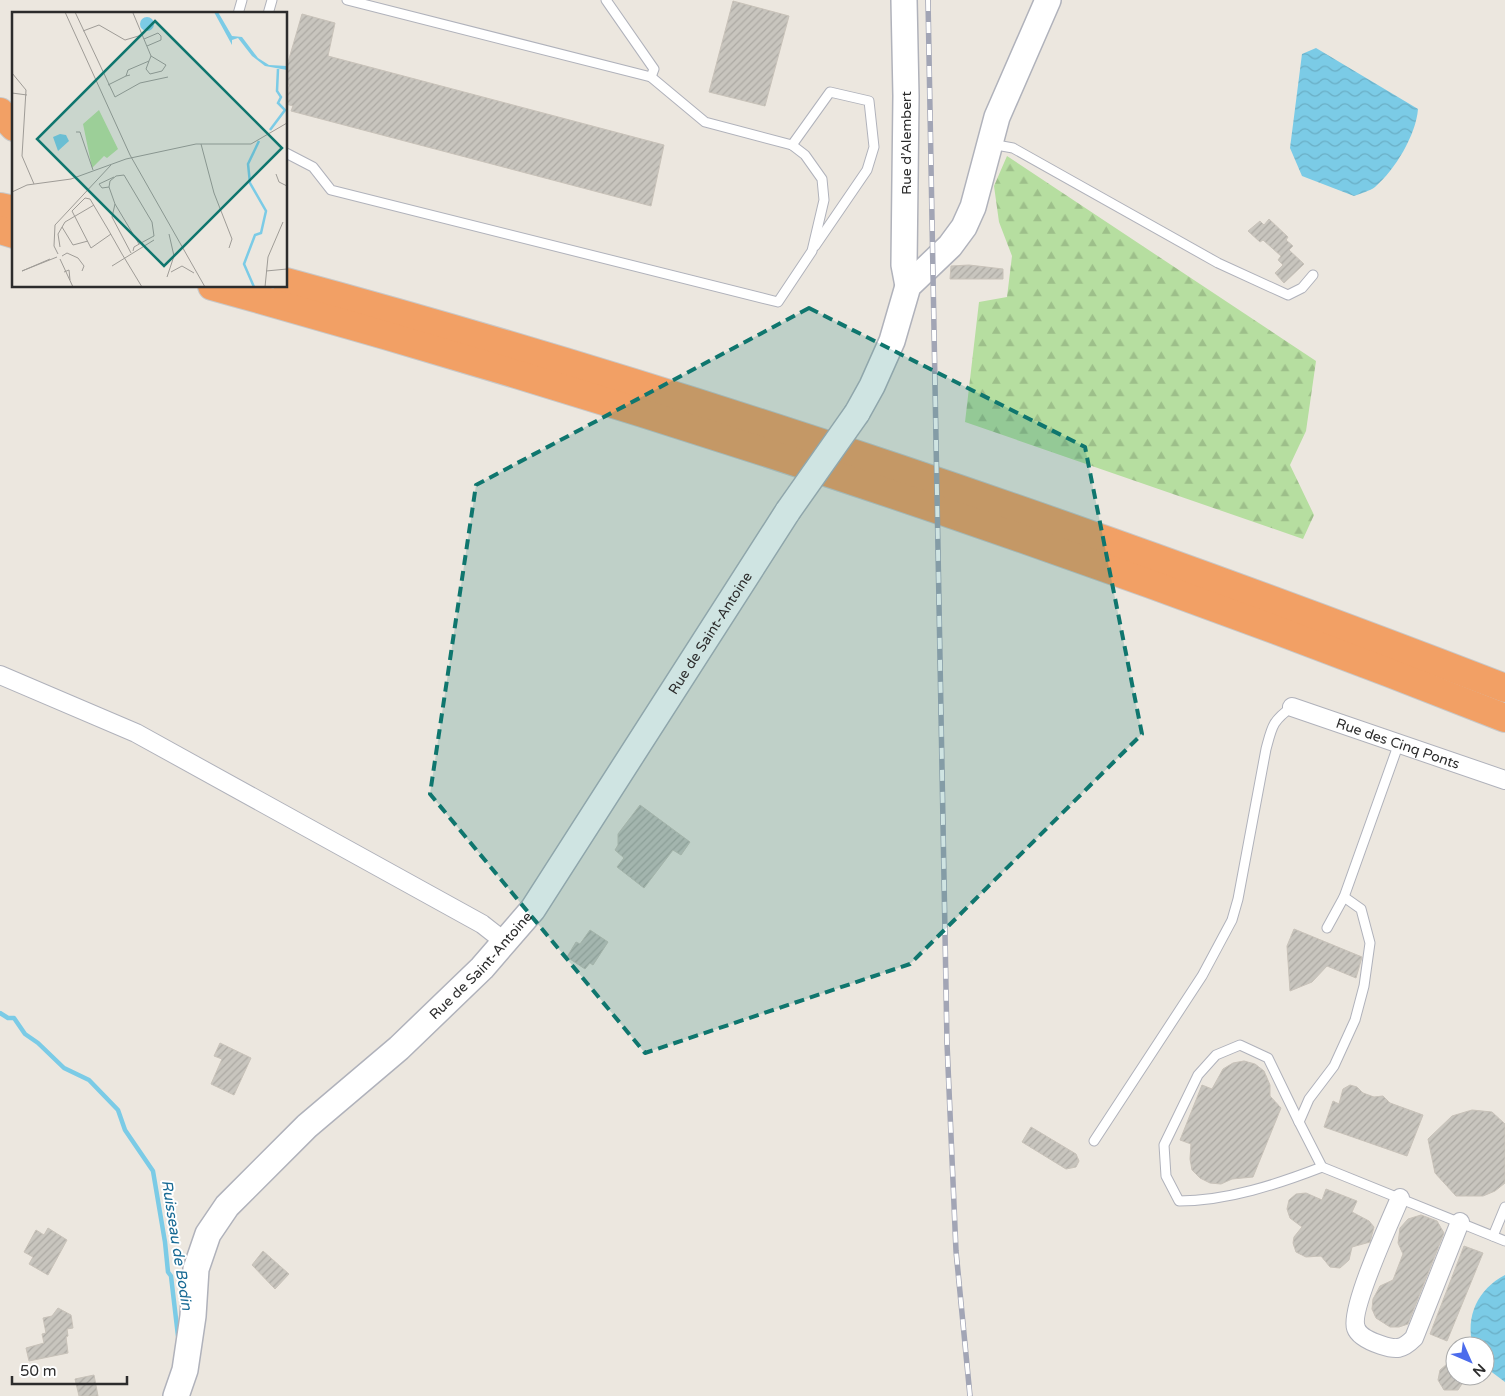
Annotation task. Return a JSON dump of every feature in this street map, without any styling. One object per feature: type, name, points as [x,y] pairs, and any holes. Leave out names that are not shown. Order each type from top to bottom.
[{"type":"highway","points":[[0,112],[12,125]]},
{"type":"highway","points":[[288,267],[363,290],[384,308]]},
{"type":"highway","points":[[288,283],[384,308],[726,413],[1001,502],[1283,604],[1505,688]]},
{"type":"highway","points":[[219,288],[584,396],[942,512],[1256,622],[1505,718]]},
{"type":"street","name":"Rue d’Alembert","points":[[904,0],[906,96],[904,265],[908,286]]},
{"type":"street","points":[[908,286],[950,246],[964,226],[972,207],[997,117],[1048,0]]},
{"type":"street","name":"Rue de Saint-Antoine","points":[[176,1396],[185,1370],[193,1316],[196,1269],[208,1234],[227,1206],[307,1126],[399,1048],[482,968],[533,909],[788,512],[856,413],[872,386],[892,341],[908,286]]},
{"type":"street","points":[[0,675],[136,732],[482,924],[505,942]]},
{"type":"street","name":"Rue des Cinq Ponts","points":[[1292,707],[1505,780]]},
{"type":"street","points":[[1400,1198],[1362,1294],[1355,1319],[1356,1329],[1363,1336],[1378,1344],[1396,1350],[1406,1346],[1414,1338],[1460,1222]]},
{"type":"lane","points":[[347,0],[651,78],[705,122],[792,145],[805,155],[822,179],[824,200],[812,251]]},
{"type":"lane","points":[[606,0],[654,69],[651,78]]},
{"type":"lane","points":[[288,154],[313,167],[332,190],[638,269],[778,302],[867,170],[874,147],[869,101],[830,92],[792,145]]},
{"type":"lane","points":[[989,144],[1013,148],[1218,264],[1288,295],[1302,288],[1313,275]]},
{"type":"lane","points":[[1094,1140],[1222,943],[1238,899],[1266,749],[1272,728],[1278,717],[1292,707]]},
{"type":"lane","points":[[1327,928],[1344,898],[1399,743]]},
{"type":"lane","points":[[1299,1122],[1309,1099],[1334,1066],[1355,1020],[1364,986],[1370,943],[1361,909],[1344,898]]},
{"type":"lane","points":[[1322,1167],[1288,1180],[1202,1201],[1179,1201],[1166,1176],[1164,1146],[1198,1075],[1216,1055],[1240,1044],[1268,1058],[1322,1167],[1505,1241]]},
{"type":"lane","points":[[1493,1236],[1505,1208]]},
{"type":"highlighted area","points":[[809,308],[1085,447],[1142,734],[910,964],[645,1053],[430,794],[476,485]]},
{"type":"green space","points":[[1007,156],[1316,361],[1306,431],[1290,465],[1314,515],[1303,539],[965,422],[979,302],[1007,297],[1012,256],[999,222],[994,186]]},
{"type":"water","points":[[1316,48],[1418,109],[1409,141],[1397,162],[1375,187],[1354,196],[1302,176],[1290,148],[1302,54]]},
{"type":"water","points":[[1505,1275],[1505,1382],[1495,1374],[1495,1336],[1471,1335],[1472,1314],[1476,1304],[1487,1288]]},
{"type":"building","points":[[733,1],[789,16],[765,106],[709,92]]},
{"type":"building","points":[[302,14],[335,23],[328,56],[664,145],[651,206],[291,111],[293,106],[288,105],[288,62]]},
{"type":"building","points":[[1269,219],[1288,237],[1286,240],[1293,246],[1289,250],[1304,264],[1284,283],[1275,273],[1283,265],[1278,260],[1281,256],[1263,240],[1260,242],[1248,231],[1260,221],[1264,225]]},
{"type":"building","points":[[969,265],[1003,269],[1003,279],[950,279],[951,266]]},
{"type":"building","points":[[640,805],[690,842],[681,855],[673,850],[644,888],[617,867],[624,858],[615,850],[618,845],[618,834]]},
{"type":"building","points":[[1294,929],[1362,957],[1356,978],[1327,966],[1312,982],[1290,991],[1287,946]]},
{"type":"building","points":[[590,930],[608,942],[593,965],[590,963],[585,969],[567,957],[576,942],[580,944]]},
{"type":"building","points":[[220,1043],[251,1058],[234,1095],[211,1084],[222,1059],[214,1056]]},
{"type":"building","points":[[1244,1061],[1255,1064],[1264,1071],[1270,1085],[1270,1096],[1281,1108],[1253,1177],[1232,1179],[1221,1184],[1210,1183],[1200,1178],[1192,1170],[1190,1159],[1191,1144],[1180,1140],[1202,1085],[1212,1089],[1223,1069],[1233,1063]]},
{"type":"building","points":[[1350,1085],[1357,1087],[1363,1093],[1374,1097],[1383,1096],[1390,1103],[1423,1115],[1407,1156],[1324,1127],[1333,1101],[1339,1104],[1343,1089]]},
{"type":"building","points":[[1472,1110],[1492,1112],[1505,1124],[1505,1183],[1495,1191],[1483,1196],[1456,1196],[1435,1173],[1428,1139],[1452,1116]]},
{"type":"building","points":[[1031,1127],[1076,1154],[1079,1161],[1076,1167],[1066,1169],[1022,1142]]},
{"type":"building","points":[[1326,1189],[1357,1201],[1352,1212],[1369,1221],[1374,1227],[1370,1242],[1352,1247],[1349,1260],[1340,1268],[1330,1267],[1321,1256],[1306,1257],[1296,1252],[1293,1243],[1294,1237],[1302,1227],[1290,1218],[1287,1209],[1289,1200],[1296,1194],[1306,1193],[1322,1200]]},
{"type":"building","points":[[1421,1215],[1437,1221],[1444,1233],[1408,1324],[1390,1327],[1376,1318],[1372,1309],[1373,1299],[1380,1286],[1393,1280],[1403,1254],[1398,1243],[1400,1228],[1408,1219]]},
{"type":"building","points":[[48,1228],[67,1240],[48,1275],[29,1264],[33,1257],[24,1252],[36,1230],[44,1235]]},
{"type":"building","points":[[1464,1246],[1483,1253],[1449,1336],[1445,1336],[1445,1340],[1430,1334]]},
{"type":"building","points":[[263,1251],[289,1274],[275,1289],[252,1265]]},
{"type":"building","points":[[58,1308],[71,1315],[73,1328],[67,1329],[68,1336],[66,1337],[68,1353],[29,1361],[26,1348],[44,1343],[42,1334],[46,1333],[43,1318],[52,1316]]},
{"type":"building","points":[[1445,1366],[1445,1386],[1461,1386],[1458,1390],[1444,1390],[1438,1380],[1440,1370]]},
{"type":"building","points":[[94,1375],[98,1396],[79,1396],[75,1379]]},
{"type":"waterway","name":"Ruisseau de Bodin","points":[[0,1013],[8,1018],[14,1018],[25,1034],[38,1043],[64,1068],[89,1080],[118,1110],[125,1130],[153,1171],[168,1272],[171,1276],[178,1336]]},
{"type":"railway","points":[[928,0],[947,1043],[956,1251],[970,1396]]}]
